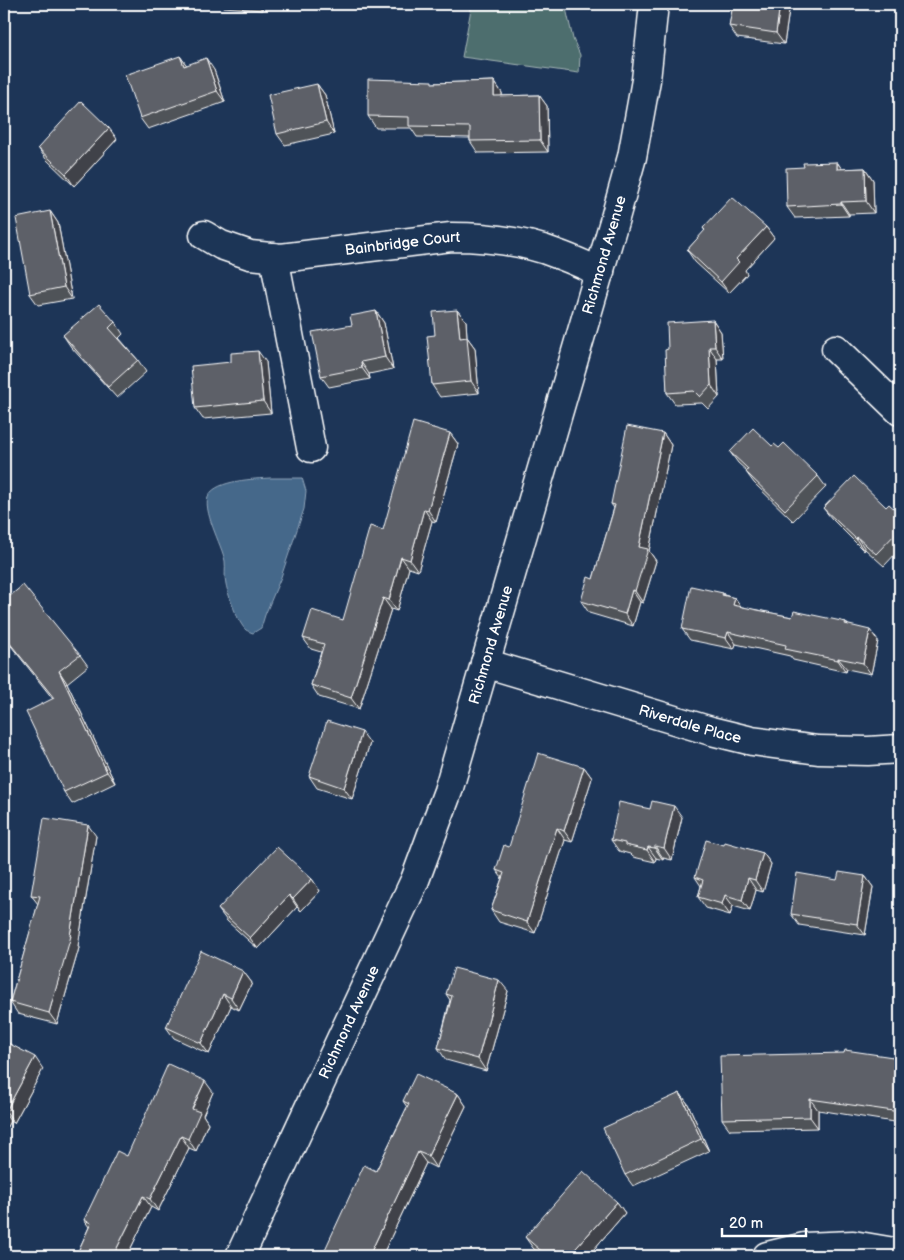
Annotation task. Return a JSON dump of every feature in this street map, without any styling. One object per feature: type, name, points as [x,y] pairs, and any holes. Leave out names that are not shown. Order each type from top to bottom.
[{"type":"street","name":"Richmond Avenue","points":[[240,1256],[415,880],[448,791],[632,158],[646,80],[654,4]]},
{"type":"street","name":"Bainbridge Court","points":[[204,235],[221,245],[250,255],[281,258],[451,237],[469,237],[513,242],[557,253],[600,272]]},
{"type":"street","points":[[274,257],[311,448]]},
{"type":"street","points":[[836,349],[900,411]]},
{"type":"street","name":"Riverdale Place","points":[[485,664],[711,731],[752,740],[818,750],[868,751],[900,749]]},
{"type":"street","points":[[767,1256],[804,1248],[853,1245],[900,1253]]},
{"type":"green space","points":[[472,4],[565,4],[573,39],[580,55],[579,73],[462,57]]},
{"type":"water","points":[[270,478],[302,478],[306,491],[304,509],[281,577],[261,628],[253,633],[246,630],[243,626],[231,602],[225,581],[225,561],[210,518],[207,501],[213,490],[228,483]]},
{"type":"building","points":[[726,4],[780,4],[776,33],[729,26],[733,5]]},
{"type":"building","points":[[180,56],[184,66],[206,58],[217,91],[140,118],[125,75]]},
{"type":"building","points":[[368,79],[432,81],[432,83],[494,81],[494,96],[539,95],[540,140],[470,141],[470,127],[409,126],[409,117],[368,116]]},
{"type":"building","points":[[317,84],[326,122],[277,134],[268,95]]},
{"type":"building","points":[[81,101],[109,128],[66,174],[38,148]]},
{"type":"building","points":[[837,162],[837,169],[865,168],[866,201],[787,207],[786,168],[804,167],[803,163]]},
{"type":"building","points":[[732,197],[766,227],[736,259],[739,262],[721,282],[687,250],[705,230],[703,228]]},
{"type":"building","points":[[50,211],[64,287],[30,294],[16,218]]},
{"type":"building","points":[[99,304],[115,322],[109,328],[138,360],[108,387],[63,335]]},
{"type":"building","points":[[457,310],[460,338],[467,337],[471,381],[432,385],[427,336],[435,335],[433,312]]},
{"type":"building","points":[[376,311],[385,357],[361,362],[362,368],[321,376],[312,332],[352,325],[350,316]]},
{"type":"building","points":[[713,320],[715,347],[709,347],[711,385],[700,397],[694,391],[667,393],[665,350],[668,349],[667,323]]},
{"type":"building","points":[[258,351],[263,401],[195,408],[191,366],[231,362],[231,353]]},
{"type":"building","points":[[413,422],[450,433],[428,510],[424,509],[410,560],[401,557],[389,600],[383,598],[351,698],[311,685],[324,644],[303,638],[312,610],[343,620],[370,526],[383,530]]},
{"type":"building","points":[[627,426],[663,433],[639,547],[648,549],[635,591],[632,590],[625,614],[581,601],[588,577],[593,579],[615,505],[611,504]]},
{"type":"building","points":[[753,428],[772,446],[774,444],[779,448],[784,443],[818,476],[785,510],[746,472],[748,469],[730,452]]},
{"type":"building","points":[[854,476],[886,507],[889,504],[900,514],[900,529],[876,554],[857,537],[856,539],[823,508]]},
{"type":"building","points":[[23,585],[80,655],[59,671],[107,772],[64,792],[26,712],[54,698],[4,636],[4,601]]},
{"type":"building","points":[[691,586],[723,593],[722,595],[735,598],[733,605],[792,617],[794,611],[846,622],[845,624],[870,630],[863,663],[785,649],[786,645],[728,632],[726,638],[682,629]]},
{"type":"building","points":[[327,721],[362,732],[344,788],[309,776]]},
{"type":"building","points":[[538,753],[584,767],[564,831],[557,828],[527,922],[491,910],[504,873],[496,870],[504,845],[509,847]]},
{"type":"building","points":[[652,801],[674,806],[664,848],[655,846],[655,848],[648,847],[647,850],[611,840],[619,802],[650,809]]},
{"type":"building","points":[[44,818],[88,825],[71,936],[49,1013],[10,1002],[40,896],[31,895]]},
{"type":"building","points":[[706,840],[724,845],[725,842],[763,853],[755,880],[748,878],[742,900],[725,895],[722,904],[698,897],[703,880],[695,877]]},
{"type":"building","points":[[900,842],[900,879],[894,843]]},
{"type":"building","points":[[277,847],[312,879],[293,899],[289,895],[250,938],[218,909]]},
{"type":"building","points":[[839,872],[865,876],[857,924],[791,914],[797,873],[837,880]]},
{"type":"building","points":[[201,951],[243,971],[231,998],[223,994],[201,1043],[166,1027]]},
{"type":"building","points":[[454,968],[499,980],[478,1059],[438,1048],[452,996],[446,994]]},
{"type":"building","points":[[4,1041],[35,1057],[6,1111],[4,1110]]},
{"type":"building","points":[[845,1050],[900,1058],[900,1112],[810,1099],[810,1117],[722,1119],[720,1056],[844,1053]]},
{"type":"building","points":[[168,1064],[205,1081],[192,1109],[200,1112],[188,1139],[181,1136],[150,1199],[143,1196],[113,1256],[76,1256],[91,1223],[84,1220],[117,1151],[127,1156]]},
{"type":"building","points":[[416,1074],[458,1094],[428,1156],[418,1152],[369,1256],[322,1256],[364,1165],[376,1171],[409,1104],[403,1101]]},
{"type":"building","points":[[680,1093],[701,1139],[625,1175],[603,1128]]},
{"type":"building","points":[[583,1171],[617,1202],[569,1256],[547,1256],[525,1237]]}]
